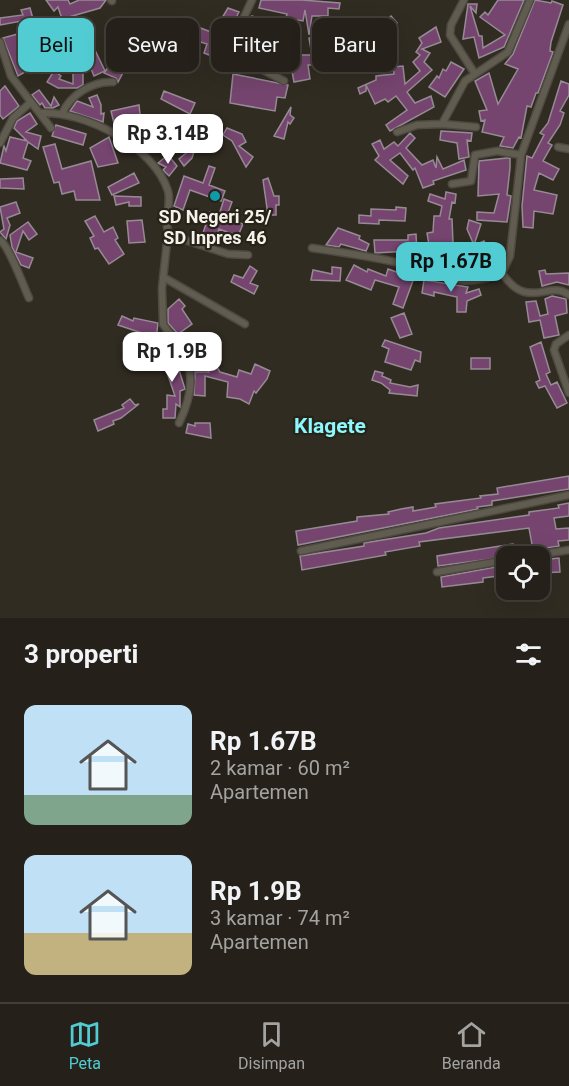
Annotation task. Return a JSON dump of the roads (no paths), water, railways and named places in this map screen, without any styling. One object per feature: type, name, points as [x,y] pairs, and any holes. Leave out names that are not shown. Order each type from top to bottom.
[{"type":"street","points":[[252,0],[231,45],[231,53],[284,81]]},
{"type":"street","points":[[464,0],[451,25],[450,35],[474,74]]},
{"type":"street","points":[[442,124],[460,88],[474,74],[508,52],[530,0]]},
{"type":"street","points":[[312,248],[397,262],[452,281],[486,279],[502,273],[510,256],[521,155],[569,24]]},
{"type":"street","points":[[0,42],[11,76],[51,128]]},
{"type":"street","points":[[62,114],[71,98],[99,84],[113,82]]},
{"type":"street","points":[[0,144],[13,118],[30,102]]},
{"type":"street","points":[[41,113],[62,114],[113,131],[156,170],[169,193],[163,324],[177,339],[191,371],[191,394],[178,423]]},
{"type":"street","points":[[397,132],[425,124],[476,127]]},
{"type":"street","points":[[558,147],[569,149]]},
{"type":"street","points":[[452,184],[471,181],[475,155],[497,151],[521,155]]},
{"type":"street","points":[[168,233],[206,248],[228,254],[248,255]]},
{"type":"street","points":[[0,240],[8,246],[29,298]]},
{"type":"street","points":[[502,273],[513,288],[522,292],[532,294],[561,292],[569,296]]},
{"type":"street","points":[[164,277],[245,324]]},
{"type":"street","points":[[569,335],[556,344],[554,350],[569,393]]},
{"type":"street","points":[[301,551],[569,495]]},
{"type":"street","points":[[550,553],[569,550]]},
{"type":"street","points":[[437,572],[496,562]]},
{"type":"place","name":"SD Negeri 25/ SD Inpres 46","points":[[215,196]]},
{"type":"district","name":"Klagete","points":[[330,426]]}]
